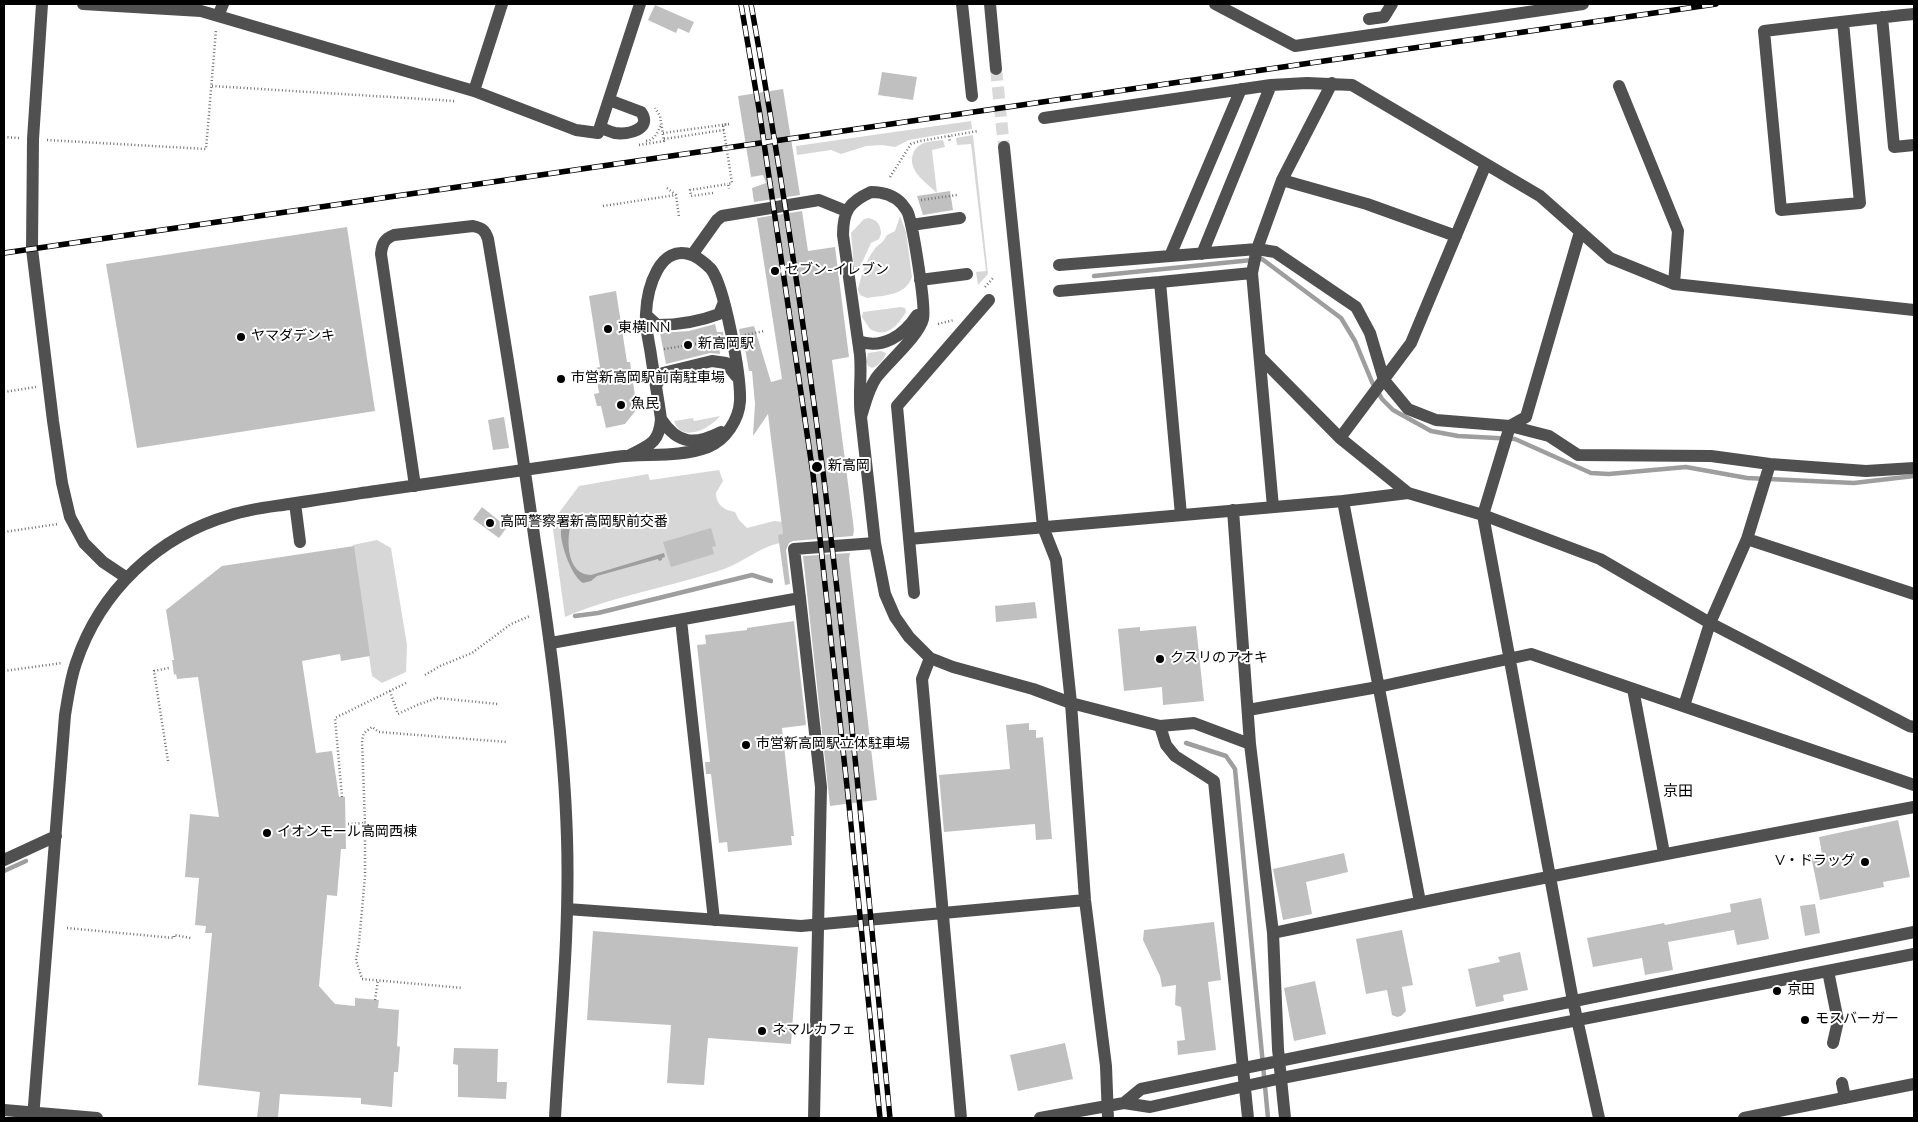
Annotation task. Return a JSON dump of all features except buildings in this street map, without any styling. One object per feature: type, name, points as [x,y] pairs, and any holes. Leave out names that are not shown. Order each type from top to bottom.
[{"type":"street","points":[[42,4],[33,139],[32,249],[62,483],[70,517],[84,543],[103,562],[127,578]]},
{"type":"street","points":[[83,4],[201,11],[474,91],[576,130],[598,133],[640,4]]},
{"type":"street","points":[[218,16],[223,4]]},
{"type":"street","points":[[474,91],[502,4]]},
{"type":"street","points":[[962,4],[972,96]]},
{"type":"street","points":[[990,4],[996,68]]},
{"type":"street","points":[[1215,4],[1294,46],[1584,4]]},
{"type":"street","points":[[1369,19],[1384,17],[1392,4]]},
{"type":"street","points":[[1843,22],[1860,204],[1781,210],[1764,31],[1882,17],[1914,14]]},
{"type":"street","points":[[1882,17],[1894,146],[1914,145]]},
{"type":"street","points":[[1044,118],[1271,85],[1307,82],[1352,85],[1540,196],[1610,258],[1674,284],[1914,310]]},
{"type":"street","points":[[1273,507],[1253,271],[1257,250],[1282,180],[1332,83]]},
{"type":"street","points":[[1202,254],[1271,85]]},
{"type":"street","points":[[1619,86],[1678,231],[1674,284]]},
{"type":"street","points":[[1170,256],[1241,89]]},
{"type":"street","points":[[600,128],[616,133],[638,130],[643,126],[644,120],[641,112],[609,100]]},
{"type":"street","points":[[1004,147],[1044,527],[1056,560],[1071,703],[1085,900],[1106,1066],[1108,1112]]},
{"type":"street","points":[[1340,438],[1410,343],[1486,164]]},
{"type":"street","points":[[1282,180],[1367,204],[1456,236]]},
{"type":"street","points":[[861,417],[875,380],[917,331],[923,319],[923,301],[908,212],[901,202],[881,192],[871,192],[861,197],[846,211],[843,222],[843,235],[858,341],[861,370],[859,401],[875,543],[884,594],[895,617],[909,637],[930,658],[952,668],[1033,689],[1071,703],[1160,726],[1194,723],[1250,744]]},
{"type":"street","points":[[692,255],[716,220],[722,216],[819,200],[846,211]]},
{"type":"street","points":[[911,225],[960,218]]},
{"type":"street","points":[[415,486],[381,254],[382,245],[387,238],[394,235],[454,222],[480,227],[486,231],[488,239],[525,470],[551,643],[563,764],[567,840],[567,909],[555,1118]]},
{"type":"street","points":[[1580,232],[1526,417],[1510,426],[1483,515],[1508,659],[1573,1001],[1599,1118]]},
{"type":"street","points":[[1059,265],[1257,250],[1275,252],[1356,307],[1370,333],[1384,380],[1408,409],[1436,420],[1510,426],[1549,436],[1578,455],[1711,456],[1770,464],[1866,471],[1914,468]]},
{"type":"street","points":[[33,1115],[65,715],[76,663],[90,628],[106,602],[127,578],[164,546],[208,522],[234,514],[295,503],[630,455],[682,453],[709,446],[721,440],[736,418],[740,401],[732,338],[724,302],[712,270],[692,255],[682,253],[671,254],[662,262],[652,284],[646,315],[661,419],[660,432],[650,445],[630,455]]},
{"type":"street","points":[[1059,291],[1253,271]]},
{"type":"street","points":[[920,280],[968,274]]},
{"type":"street","points":[[1160,282],[1181,516]]},
{"type":"street","points":[[914,592],[897,406],[989,300]]},
{"type":"street","points":[[858,341],[872,344],[883,342],[901,334],[919,313],[923,301]]},
{"type":"street","points":[[646,315],[656,325],[675,325],[704,320],[718,314],[724,302]]},
{"type":"street","points":[[1260,357],[1340,438],[1408,493],[1483,515],[1600,559],[1710,623],[1914,727]]},
{"type":"street","points":[[656,386],[663,374],[712,361],[726,363],[738,378]]},
{"type":"street","points":[[661,419],[675,436],[685,441],[697,441],[713,436],[730,427]]},
{"type":"street","points":[[1684,706],[1710,623],[1747,539],[1770,464]]},
{"type":"street","points":[[909,539],[1181,516],[1408,493]]},
{"type":"street","points":[[1343,501],[1420,902]]},
{"type":"street","points":[[295,503],[300,542]]},
{"type":"street","points":[[1233,510],[1250,744],[1273,933],[1275,1061],[1285,1118]]},
{"type":"street","points":[[1747,539],[1914,594]]},
{"type":"street","points":[[814,1118],[821,787],[794,549],[875,543]]},
{"type":"street","points":[[551,643],[800,598]]},
{"type":"street","points":[[681,620],[714,920]]},
{"type":"street","points":[[1248,710],[1378,687],[1531,654],[1914,785]]},
{"type":"street","points":[[930,658],[922,679],[961,1118]]},
{"type":"street","points":[[1632,689],[1664,853]]},
{"type":"street","points":[[1160,726],[1166,745],[1175,756],[1214,781],[1248,1067],[1248,1118]]},
{"type":"street","points":[[1273,933],[1420,902],[1550,878],[1664,853],[1914,807]]},
{"type":"street","points":[[4,860],[56,836]]},
{"type":"street","points":[[567,909],[801,926],[1085,900]]},
{"type":"street","points":[[1040,1118],[1108,1112],[1142,1089],[1914,932]]},
{"type":"street","points":[[1124,1102],[1145,1108],[1278,1078],[1914,954]]},
{"type":"street","points":[[1828,971],[1838,1021],[1833,1043]]},
{"type":"street","points":[[1842,1083],[1845,1098]]},
{"type":"street","points":[[1744,1118],[1914,1084]]},
{"type":"street","points":[[4,1110],[33,1115],[96,1118]]},
{"type":"path","points":[[4,137],[206,150],[218,16]]},
{"type":"path","points":[[212,86],[469,102],[474,91]]},
{"type":"path","points":[[663,133],[728,124],[723,125],[732,184],[690,190],[691,196],[713,193]]},
{"type":"path","points":[[666,139],[724,130]]},
{"type":"path","points":[[890,177],[911,144],[978,131]]},
{"type":"path","points":[[949,136],[950,143]]},
{"type":"path","points":[[728,184],[729,189]]},
{"type":"path","points":[[667,188],[676,195],[679,216]]},
{"type":"path","points":[[603,206],[676,195]]},
{"type":"path","points":[[921,200],[957,195]]},
{"type":"path","points":[[650,351],[764,331]]},
{"type":"path","points":[[4,392],[48,385]]},
{"type":"path","points":[[4,532],[57,524],[70,517]]},
{"type":"path","points":[[425,675],[440,666],[472,653],[511,624],[530,616]]},
{"type":"path","points":[[4,671],[44,664],[76,663]]},
{"type":"path","points":[[168,761],[154,671],[169,668]]},
{"type":"path","points":[[342,797],[335,718],[406,683]]},
{"type":"path","points":[[390,691],[398,714],[437,698],[498,704]]},
{"type":"path","points":[[463,988],[362,979],[356,960],[365,876],[362,740],[364,733],[372,728],[379,732],[507,742]]},
{"type":"path","points":[[348,824],[365,823]]},
{"type":"path","points":[[66,928],[174,938],[174,935],[191,938]]},
{"type":"path","points":[[375,1000],[378,980]]},
{"type":"shaded area","points":[[971,121],[972,129],[909,140],[895,147],[882,145],[866,146],[841,154],[831,150],[797,155],[796,146]]},
{"type":"shaded area","points":[[973,135],[988,274],[978,285],[976,272],[986,271],[971,144],[957,145],[956,138]]},
{"type":"shaded area","points":[[943,140],[945,147],[932,150],[937,193],[915,171],[912,160],[916,148],[922,144]]},
{"type":"shaded area","points":[[900,216],[906,232],[912,277],[909,283],[905,288],[894,294],[867,298],[860,295],[859,285],[868,259],[887,235],[895,231]]},
{"type":"shaded area","points":[[864,219],[875,220],[878,224],[881,234],[879,239],[871,243],[860,267],[854,267],[851,233]]},
{"type":"shaded area","points":[[905,308],[906,312],[896,326],[887,331],[876,332],[870,329],[862,317],[863,312]]},
{"type":"shaded area","points":[[881,351],[886,353],[881,362],[872,368],[868,366],[866,361],[868,353]]},
{"type":"shaded area","points":[[720,416],[716,421],[703,429],[689,433],[683,432],[678,428],[674,421],[693,418],[694,421]]},
{"type":"shaded area","points":[[719,470],[723,481],[716,493],[719,504],[727,510],[735,512],[739,520],[747,528],[774,521],[782,522],[783,534],[780,543],[765,548],[724,569],[584,609],[565,617],[552,522],[579,486],[648,474],[650,480]]},
{"type":"shaded area","points":[[567,519],[571,523],[569,530],[570,556],[577,569],[583,574],[591,575],[664,553],[665,557],[659,561],[658,559],[597,576],[591,581],[583,583],[571,567],[562,544],[561,528]]},
{"type":"shaded area","points":[[377,540],[391,548],[407,645],[406,672],[382,683],[372,676],[353,545]]},
{"type":"waterway","points":[[1094,276],[1262,259],[1341,318],[1355,341],[1372,382],[1382,399],[1393,410],[1431,431],[1458,436],[1515,439],[1591,473],[1609,474],[1686,467],[1747,478],[1854,483],[1914,476]]},
{"type":"waterway","points":[[575,616],[598,613],[752,575],[771,581]]},
{"type":"waterway","points":[[1186,743],[1226,756],[1235,769],[1268,1118]]},
{"type":"waterway","points":[[4,871],[26,861]]},
{"type":"tunnel","points":[[996,69],[1004,147]]},
{"type":"railway","points":[[741,4],[759,109],[813,474],[849,805],[880,1118]]},
{"type":"railway","points":[[751,4],[790,238],[823,472],[851,714],[890,1118]]},
{"type":"railway","points":[[4,253],[1716,4]]},
{"type":"place","name":"セブン-イレブン","points":[[775,271]]},
{"type":"place","name":"東横INN","points":[[608,329]]},
{"type":"place","name":"ヤマダデンキ","points":[[241,337]]},
{"type":"place","name":"新高岡駅","points":[[688,345]]},
{"type":"place","name":"市営新高岡駅前南駐車場","points":[[561,379]]},
{"type":"place","name":"魚民","points":[[621,405]]},
{"type":"place","name":"新高岡","points":[[817,467]]},
{"type":"place","name":"高岡警察署新高岡駅前交番","points":[[490,523]]},
{"type":"place","name":"クスリのアオキ","points":[[1160,659]]},
{"type":"place","name":"市営新高岡駅立体駐車場","points":[[746,745]]},
{"type":"place","name":"イオンモール高岡西棟","points":[[267,833]]},
{"type":"place","name":"V・ドラッグ","points":[[1865,862]]},
{"type":"place","name":"京田","points":[[1777,991]]},
{"type":"place","name":"モスバーガー","points":[[1805,1020]]},
{"type":"place","name":"ネマルカフェ","points":[[762,1031]]},
{"type":"district","name":"京田","points":[[1678,792]]}]
